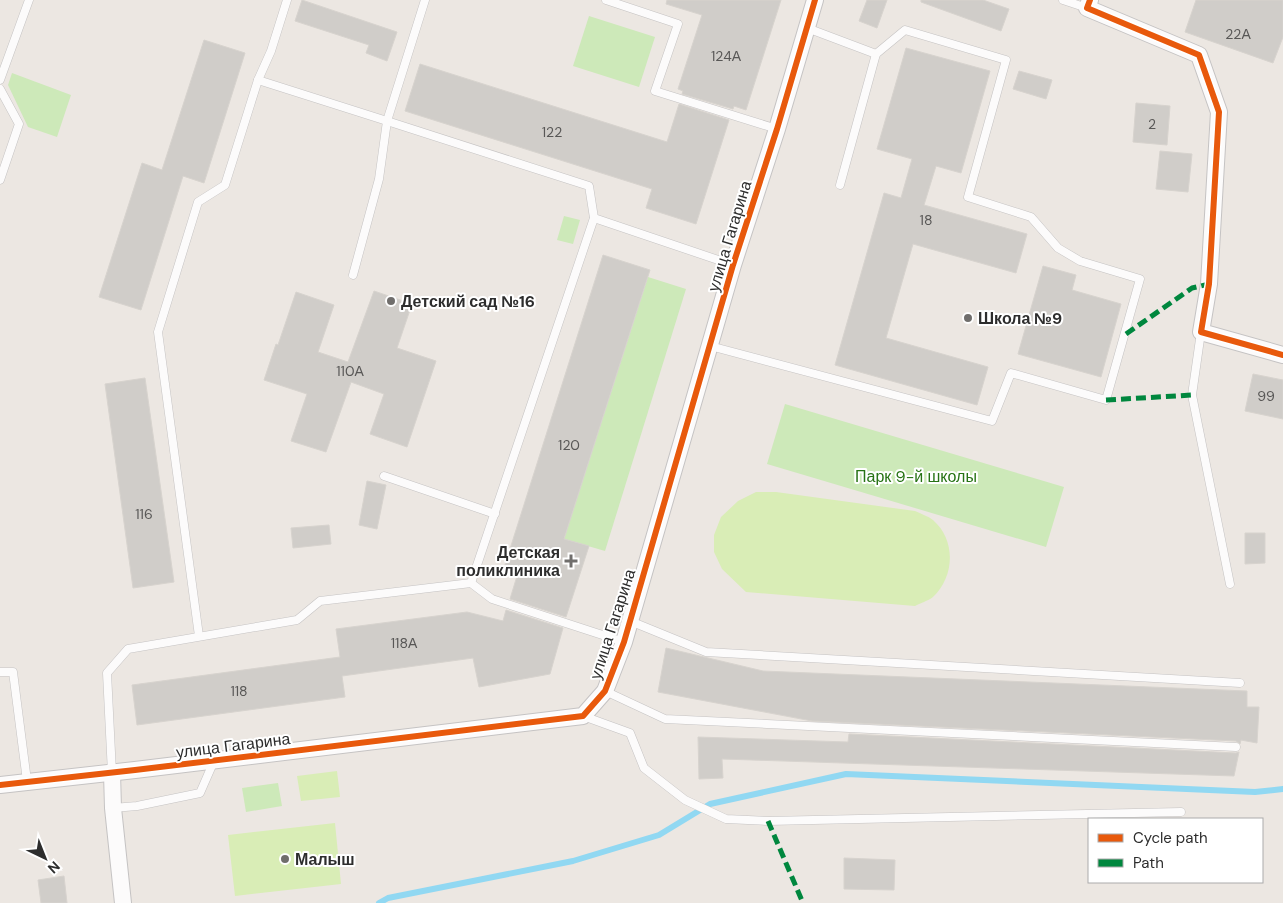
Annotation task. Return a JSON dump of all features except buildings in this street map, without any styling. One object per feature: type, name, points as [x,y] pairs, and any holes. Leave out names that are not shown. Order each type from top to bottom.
[{"type":"street","name":"улица Гагарина","points":[[0,785],[583,716],[605,691],[624,642],[733,265],[777,129],[815,0]]},
{"type":"street","points":[[1088,4],[1199,55],[1218,112],[1208,284],[1201,332],[1283,355]]},
{"type":"street","points":[[112,773],[113,808],[124,903]]},
{"type":"lane","points":[[0,80],[29,0]]},
{"type":"lane","points":[[199,636],[158,332],[198,202],[225,185],[258,80],[271,51],[287,0]]},
{"type":"lane","points":[[353,274],[380,179],[387,121],[425,0]]},
{"type":"lane","points":[[606,0],[678,24],[655,91],[777,129]]},
{"type":"lane","points":[[1063,0],[1088,4]]},
{"type":"lane","points":[[807,28],[876,54]]},
{"type":"lane","points":[[710,346],[992,421],[1011,374],[1106,400],[1140,279],[1080,261],[1058,248],[1031,217],[968,197],[1006,60],[905,30],[876,54],[840,185]]},
{"type":"lane","points":[[258,80],[589,186],[594,218],[471,582]]},
{"type":"lane","points":[[0,89],[19,124],[0,180]]},
{"type":"lane","points":[[594,218],[733,265]]},
{"type":"lane","points":[[1201,332],[1192,395],[1230,584]]},
{"type":"lane","points":[[384,476],[495,514]]},
{"type":"lane","points":[[112,773],[107,673],[128,649],[297,620],[320,601],[471,582],[492,599],[624,642]]},
{"type":"lane","points":[[630,621],[706,652],[1240,683]]},
{"type":"lane","points":[[0,672],[13,672],[26,781]]},
{"type":"lane","points":[[605,691],[665,719],[1236,747]]},
{"type":"lane","points":[[583,716],[630,733],[644,768],[686,800],[726,819],[768,821],[1181,812]]},
{"type":"lane","points":[[113,808],[137,806],[200,793],[214,761]]},
{"type":"green space","points":[[589,16],[655,37],[639,87],[573,66]]},
{"type":"green space","points":[[12,73],[71,95],[57,137],[28,127],[8,85]]},
{"type":"green space","points":[[564,216],[580,220],[573,244],[557,240]]},
{"type":"green space","points":[[648,277],[686,289],[605,551],[564,539]]},
{"type":"green space","name":"Парк 9-й школы","points":[[785,404],[1064,487],[1046,547],[767,464]]},
{"type":"green space","points":[[756,492],[776,492],[915,511],[927,516],[941,528],[946,538],[950,558],[946,579],[933,597],[915,606],[746,592],[722,569],[714,552],[714,535],[721,517],[738,501]]},
{"type":"green space","points":[[337,771],[340,797],[301,801],[297,776]]},
{"type":"green space","points":[[278,783],[282,806],[246,812],[242,788]]},
{"type":"green space","name":"Малыш","points":[[335,823],[341,884],[235,896],[228,835]]},
{"type":"waterway","points":[[379,903],[388,898],[573,861],[659,835],[710,804],[846,774],[1255,792],[1283,789]]},
{"type":"marked path","points":[[1126,334],[1192,288],[1209,284]]},
{"type":"marked path","points":[[1106,400],[1192,395]]},
{"type":"marked path","points":[[768,821],[803,903]]},
{"type":"cycle path","points":[[0,785],[583,716],[605,691],[624,642],[733,265],[777,129],[815,0]]},
{"type":"cycle path","points":[[1090,0],[1087,8],[1199,55],[1219,112],[1209,284],[1201,332],[1283,355]]},
{"type":"place","name":"Детский сад №16","points":[[391,301]]},
{"type":"place","name":"Школа №9","points":[[968,318]]},
{"type":"place","name":"Детская поликлиника","points":[[571,561]]},
{"type":"place","name":"Малыш","points":[[285,859]]}]
